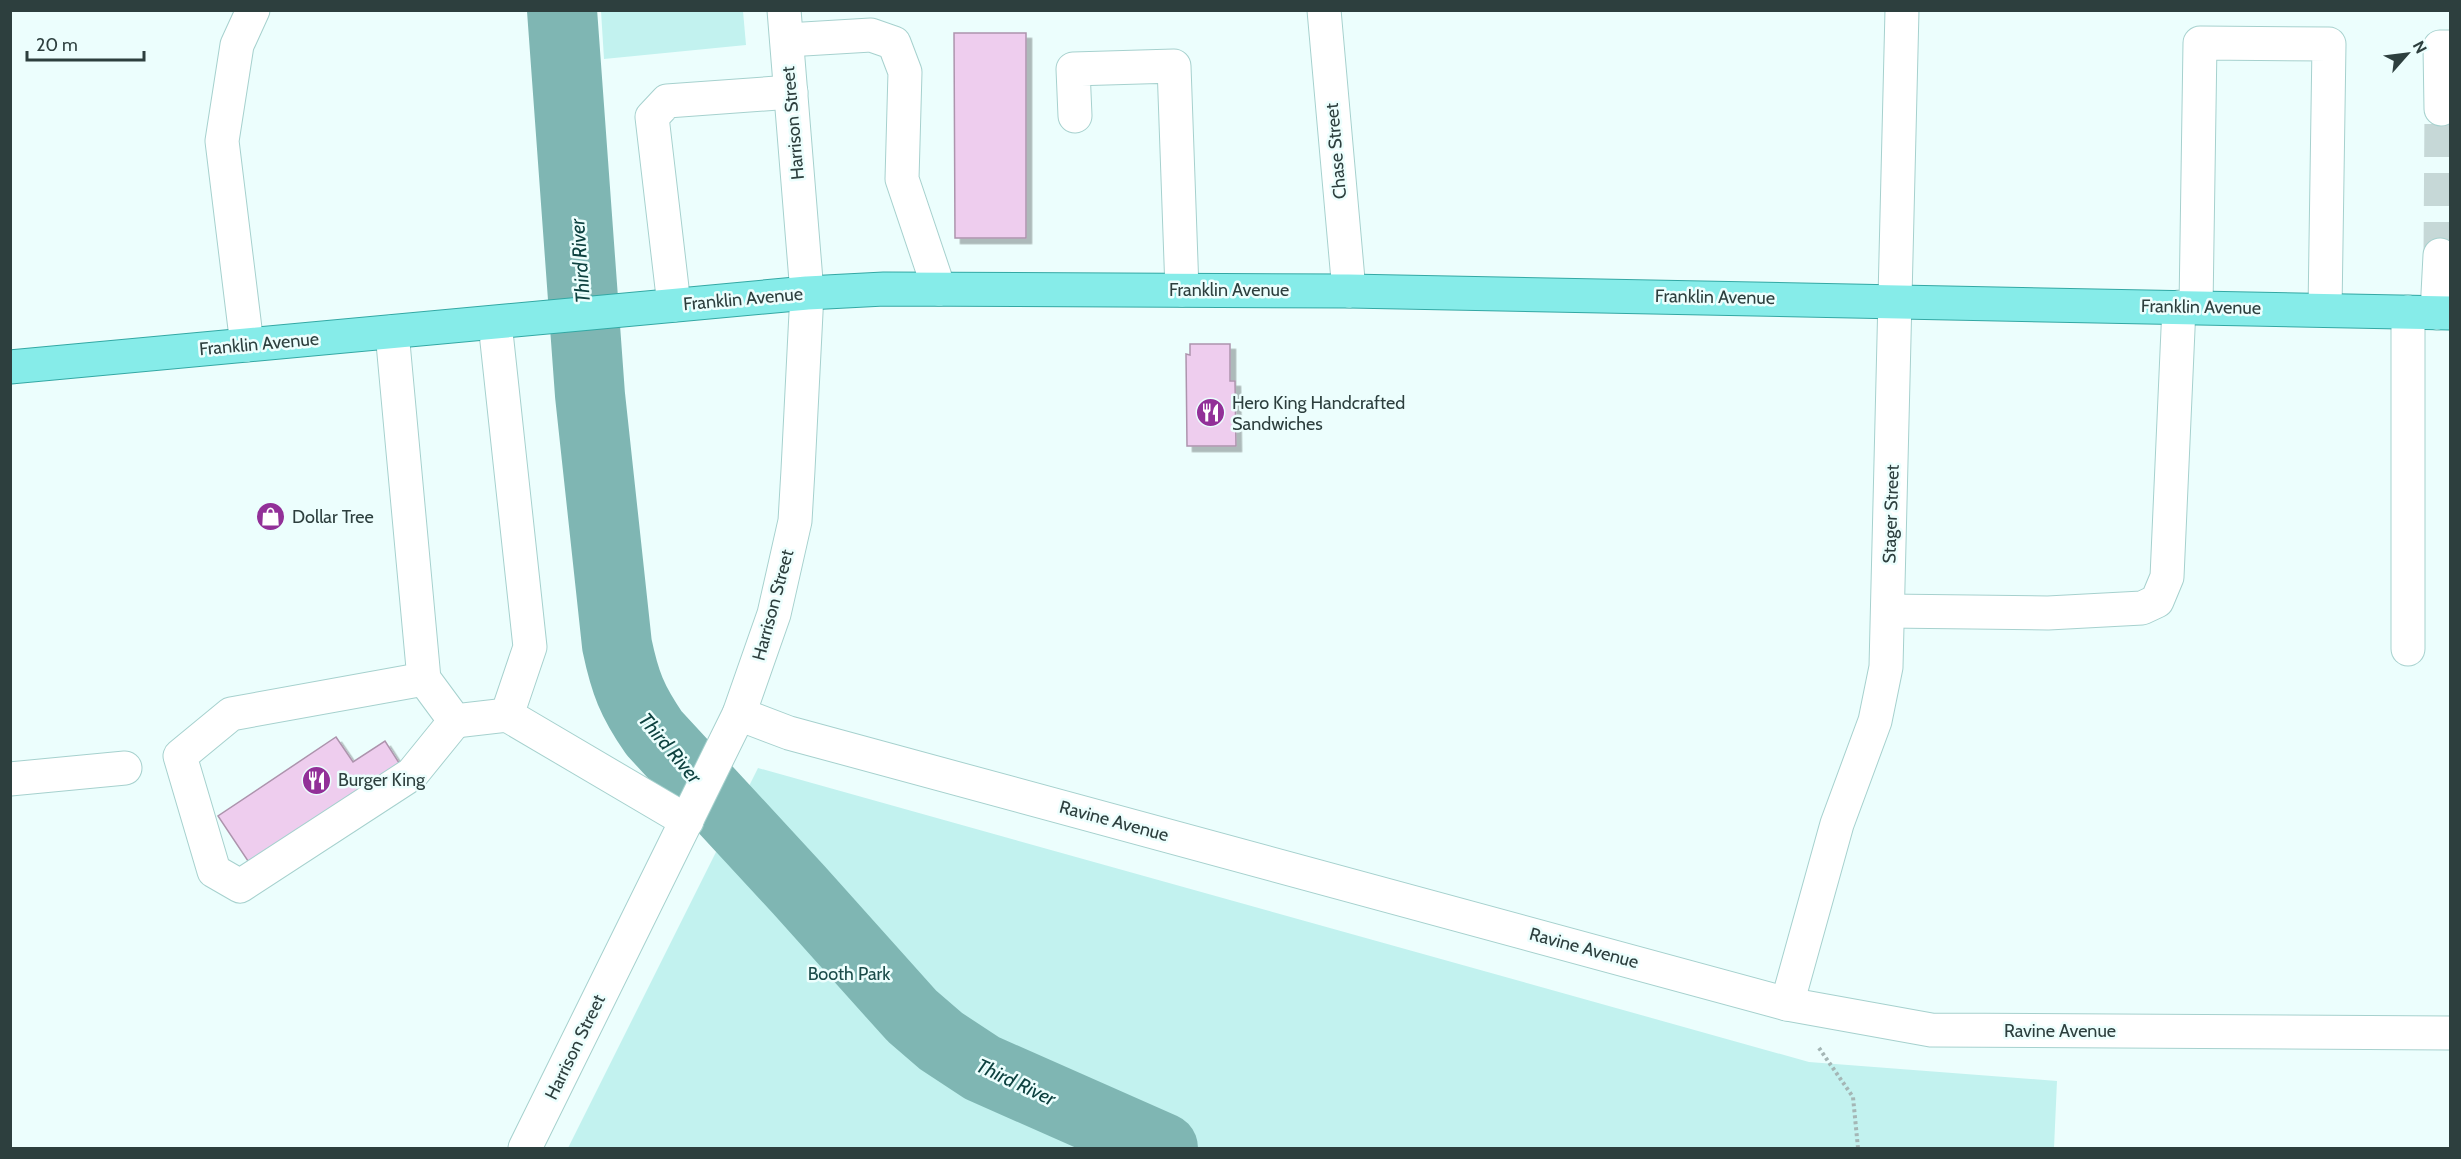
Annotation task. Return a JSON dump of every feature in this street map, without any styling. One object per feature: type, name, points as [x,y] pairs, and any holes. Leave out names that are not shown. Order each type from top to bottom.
[{"type":"main road","name":"Franklin Avenue","points":[[10,367],[807,293],[939,289],[1349,291],[2432,313]]},
{"type":"street","points":[[247,345],[222,141],[237,45],[253,10]]},
{"type":"street","name":"Chase Street","points":[[1324,10],[1349,291]]},
{"type":"street","name":"Stager Street","points":[[1787,1004],[1837,824],[1875,721],[1886,667],[1897,301],[1902,10]]},
{"type":"street","points":[[785,25],[872,35],[894,43],[905,72],[902,179],[939,289]]},
{"type":"street","name":"Harrison Street","points":[[525,1149],[734,724],[774,614],[795,521],[807,293],[785,25]]},
{"type":"street","points":[[1888,611],[2048,612],[2142,608],[2157,601],[2167,577],[2188,307],[2200,43],[2329,44],[2325,310]]},
{"type":"street","points":[[2440,109],[2440,47],[2451,47]]},
{"type":"street","points":[[1075,116],[1073,69],[1174,66],[1182,290]]},
{"type":"street","points":[[674,305],[652,117],[667,101],[790,92]]},
{"type":"street","points":[[2408,649],[2432,313],[2440,255]]},
{"type":"street","points":[[495,323],[530,647],[507,715]]},
{"type":"street","points":[[392,332],[424,679],[455,721]]},
{"type":"street","points":[[424,679],[231,714],[180,756],[214,871],[240,886],[412,774],[455,721],[507,715],[683,830]]},
{"type":"street","name":"Ravine Avenue","points":[[734,724],[789,733],[1787,1004],[1931,1030],[2451,1033]]},
{"type":"street","points":[[10,779],[125,768]]},
{"type":"path","points":[[1787,1004],[1853,1097],[1858,1149]]},
{"type":"green space","points":[[601,11],[743,11],[746,45],[604,59]]},
{"type":"green space","name":"Booth Park","points":[[758,768],[1809,1062],[2057,1081],[2054,1148],[568,1148]]},
{"type":"building","points":[[954,33],[1026,33],[1026,238],[955,238]]},
{"type":"building","name":"Hero King Handcrafted Sandwiches","points":[[1190,344],[1230,344],[1230,381],[1235,381],[1236,446],[1187,446],[1186,354],[1190,355]]},
{"type":"building","points":[[336,737],[353,762],[385,741],[401,766],[252,867],[218,816]]},
{"type":"waterway","name":"Third River","points":[[562,10],[590,395],[617,645],[626,681],[640,711],[654,733],[912,1016],[941,1041],[982,1068],[1163,1148]]},
{"type":"tunnel","points":[[2440,255],[2441,109]]},
{"type":"place","name":"Hero King Handcrafted Sandwiches","points":[[1211,413]]},
{"type":"place","name":"Dollar Tree","points":[[271,517]]},
{"type":"place","name":"Burger King","points":[[317,780]]}]
